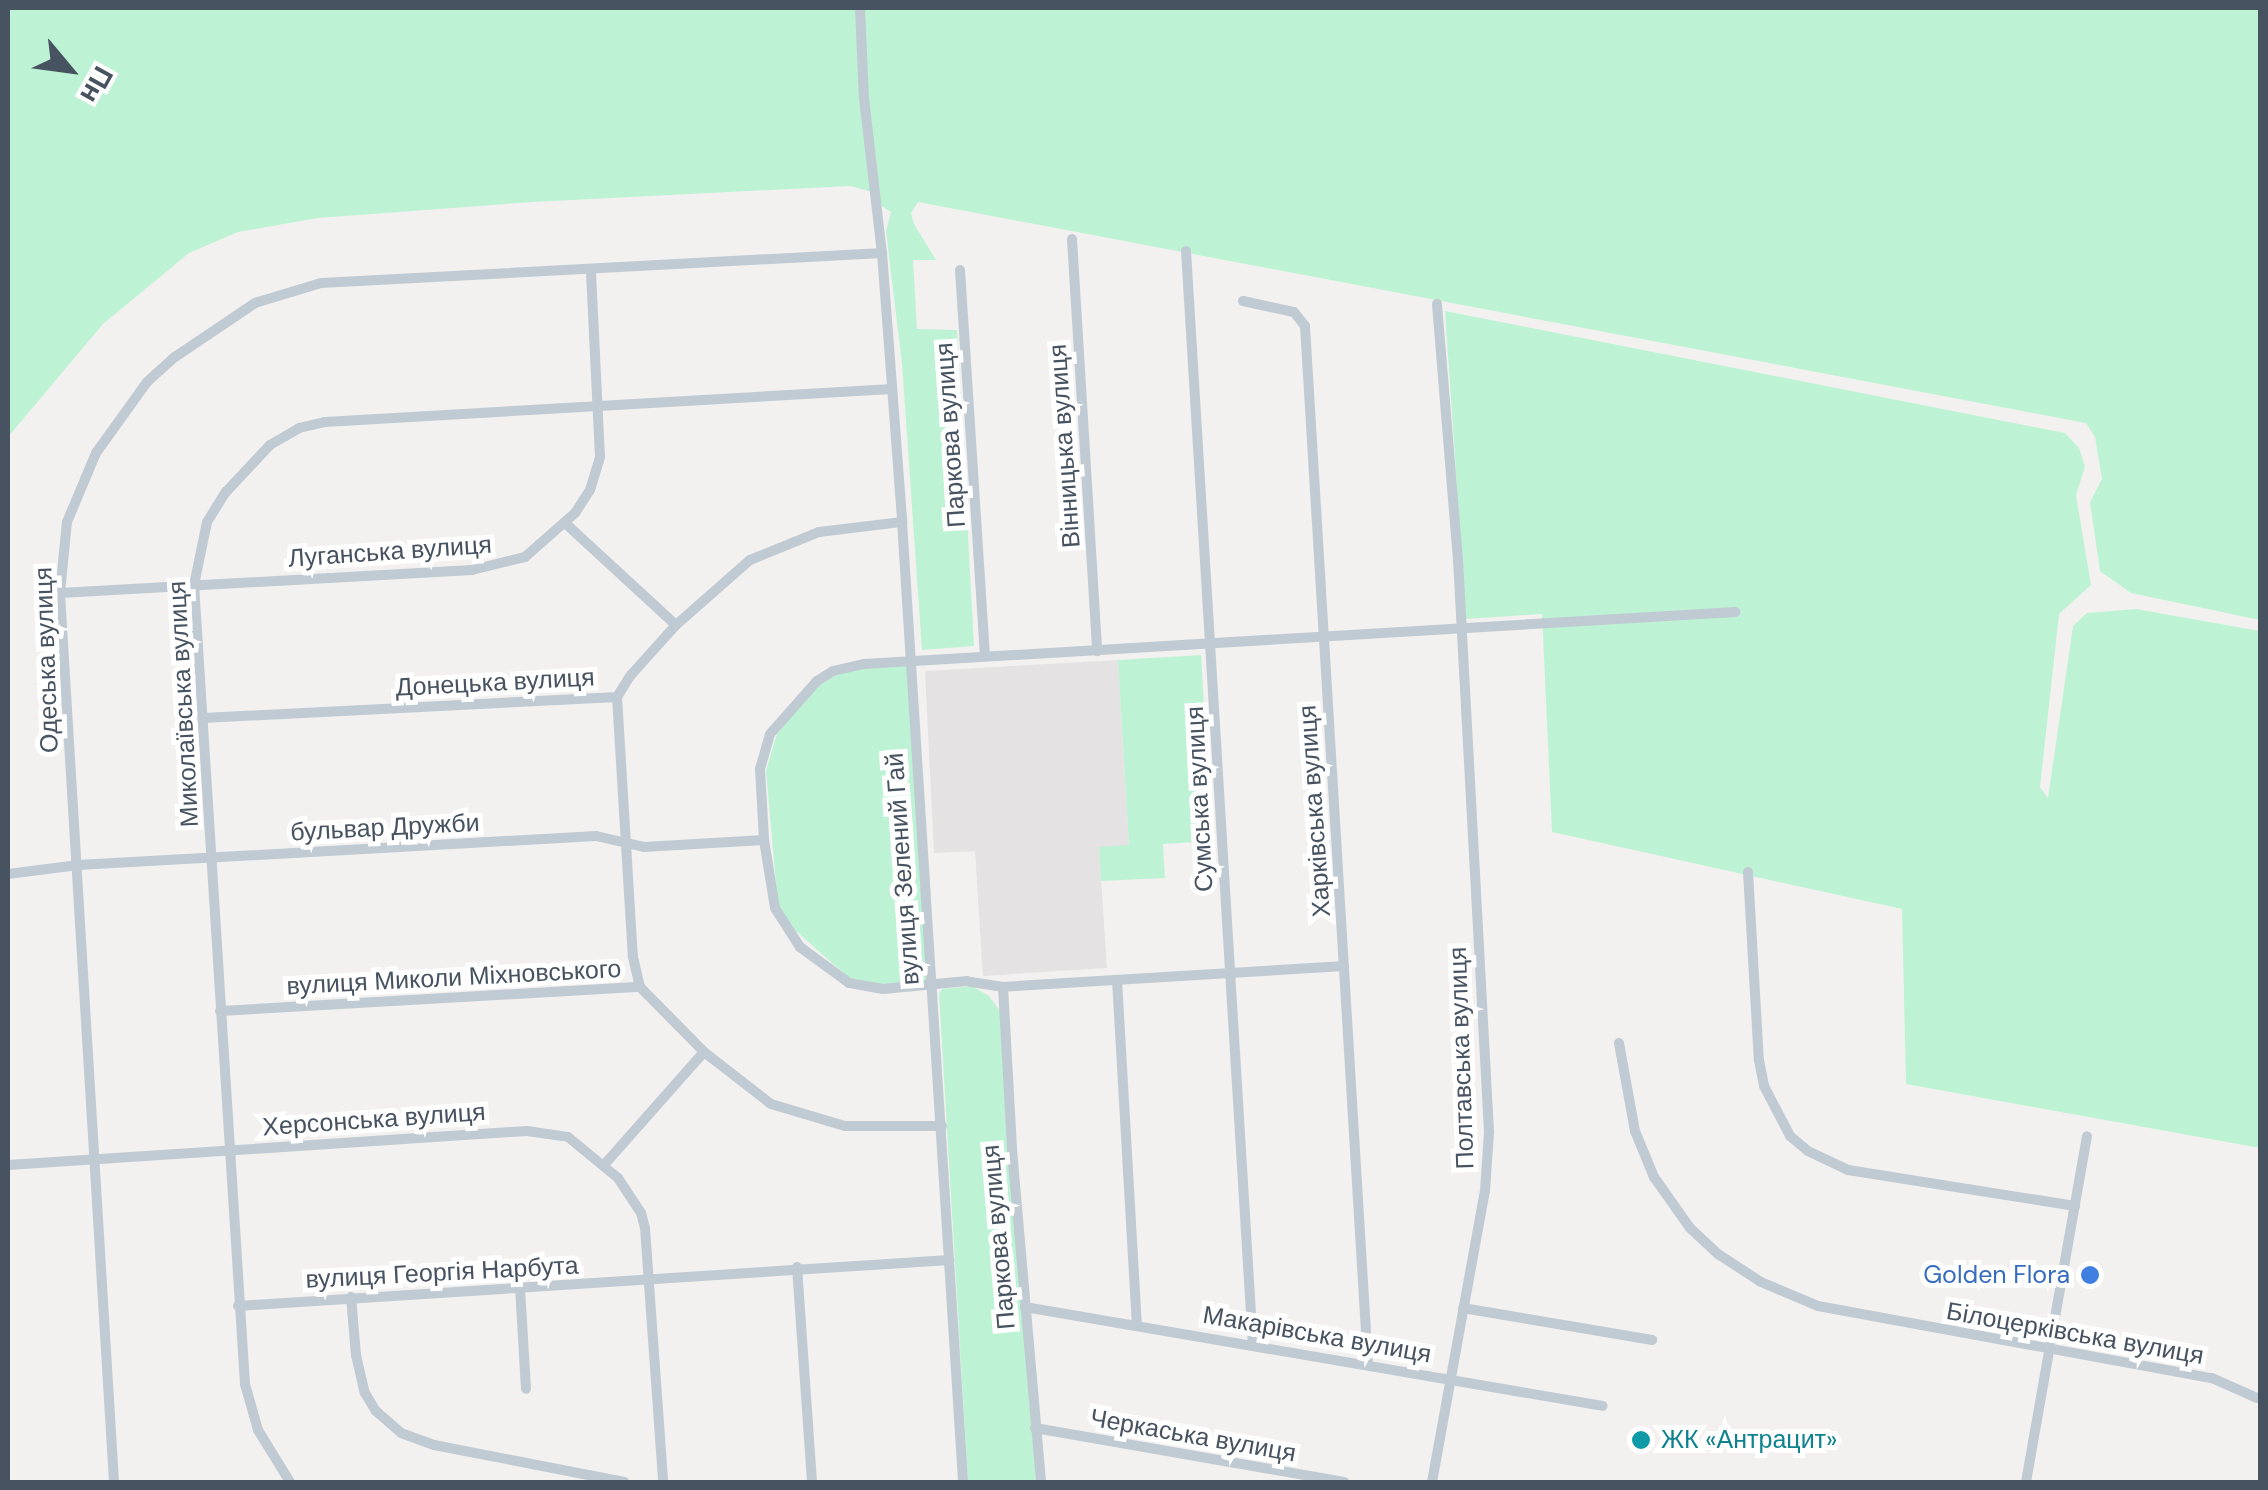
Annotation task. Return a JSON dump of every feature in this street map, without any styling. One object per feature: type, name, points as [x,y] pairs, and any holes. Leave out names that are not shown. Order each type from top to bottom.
[{"type":"street","name":"вулиця Зелений Гай","points":[[860,8],[864,98],[882,253],[902,522],[963,1482]]},
{"type":"street","name":"Вінницька вулиця","points":[[1072,239],[1098,650]]},
{"type":"street","name":"Сумська вулиця","points":[[1186,250],[1253,1345]]},
{"type":"street","name":"Одеська вулиця","points":[[114,1482],[60,592],[67,522],[96,453],[147,382],[218,324],[256,303],[321,282],[882,253]]},
{"type":"street","name":"Луганська вулиця","points":[[60,592],[492,568],[525,556],[565,523],[582,503],[596,475],[600,457],[599,408],[591,270]]},
{"type":"street","name":"Паркова вулиця","points":[[960,270],[985,656]]},
{"type":"street","name":"Харківська вулиця","points":[[1243,301],[1294,312],[1305,326],[1368,1364]]},
{"type":"street","name":"Полтавська вулиця","points":[[1432,1482],[1485,1190],[1489,1132],[1470,841],[1462,629],[1437,304]]},
{"type":"street","name":"Миколаївська вулиця","points":[[290,1482],[267,1449],[250,1405],[238,1306],[214,858],[194,585],[207,522],[226,492],[270,444],[299,428],[325,422],[892,389]]},
{"type":"street","name":"Донецька вулиця","points":[[203,718],[617,697],[676,624],[728,577],[772,548],[819,532],[902,522]]},
{"type":"street","points":[[565,523],[676,624]]},
{"type":"street","points":[[1344,966],[1004,988],[967,981],[931,986],[866,987],[849,983],[817,962],[780,921],[764,840],[760,769],[766,743],[779,722],[833,670],[910,660],[1735,612]]},
{"type":"street","points":[[617,697],[633,957],[640,987]]},
{"type":"street","name":"бульвар Дружби","points":[[8,874],[78,865],[596,836],[644,847],[764,840]]},
{"type":"street","points":[[1748,872],[1759,1060],[1764,1086],[1790,1136],[1808,1151],[1848,1170],[2074,1206]]},
{"type":"street","points":[[1117,980],[1137,1324]]},
{"type":"street","name":"вулиця Миколи Міхновського","points":[[220,1011],[640,987],[704,1052],[771,1104],[818,1121],[872,1129],[942,1126]]},
{"type":"street","name":"Паркова вулиця","points":[[1004,988],[1024,1307],[1041,1482]]},
{"type":"street","name":"Білоцерківська вулиця","points":[[1619,1043],[1635,1130],[1654,1178],[1677,1214],[1741,1270],[1818,1306],[2212,1378],[2257,1398]]},
{"type":"street","points":[[604,1165],[704,1052]]},
{"type":"street","name":"Херсонська вулиця","points":[[8,1164],[527,1130],[568,1138],[604,1165],[640,1212],[648,1280]]},
{"type":"street","points":[[2026,1482],[2087,1136]]},
{"type":"street","name":"вулиця Георгія Нарбута","points":[[238,1306],[950,1260]]},
{"type":"street","points":[[798,1267],[812,1482]]},
{"type":"street","points":[[648,1280],[662,1482]]},
{"type":"street","points":[[520,1288],[526,1389]]},
{"type":"street","points":[[351,1297],[356,1355],[366,1392],[376,1410],[401,1433],[434,1444],[624,1482]]},
{"type":"street","name":"Макарівська вулиця","points":[[1024,1307],[1602,1406]]},
{"type":"street","points":[[1463,1308],[1652,1340]]},
{"type":"street","name":"Черкаська вулиця","points":[[1035,1428],[1344,1482]]},
{"type":"shaded area","points":[[1118,660],[1129,846],[1099,848],[1107,968],[983,976],[975,851],[934,853],[925,671]]},
{"type":"green space","points":[[8,8],[2260,8],[2260,620],[2131,593],[2100,571],[2090,502],[2102,479],[2095,437],[2086,423],[918,202],[911,213],[914,224],[936,260],[913,260],[917,329],[957,330],[974,646],[922,650],[902,364],[886,231],[891,212],[880,205],[879,194],[850,186],[533,202],[318,218],[238,232],[189,253],[103,324],[8,437]]},
{"type":"green space","points":[[1445,311],[2065,433],[2079,448],[2085,467],[2076,495],[2091,585],[2059,614],[2040,787],[2048,798],[2073,626],[2087,613],[2136,609],[2260,631],[2260,1148],[1906,1084],[1902,909],[1552,832],[1542,614],[1466,619]]},
{"type":"green space","points":[[1201,655],[1212,841],[1163,844],[1165,878],[1101,881],[1099,847],[1129,845],[1118,660]]},
{"type":"green space","points":[[910,660],[931,986],[883,989],[851,980],[785,921],[778,906],[766,771],[778,730],[821,684],[842,672]]},
{"type":"green space","points":[[972,986],[989,996],[1000,1011],[1036,1482],[968,1482],[939,994],[942,989]]},
{"type":"place","name":"Golden Flora","points":[[2090,1275]]},
{"type":"place","name":"ЖК «Антрацит»","points":[[1641,1440]]}]
